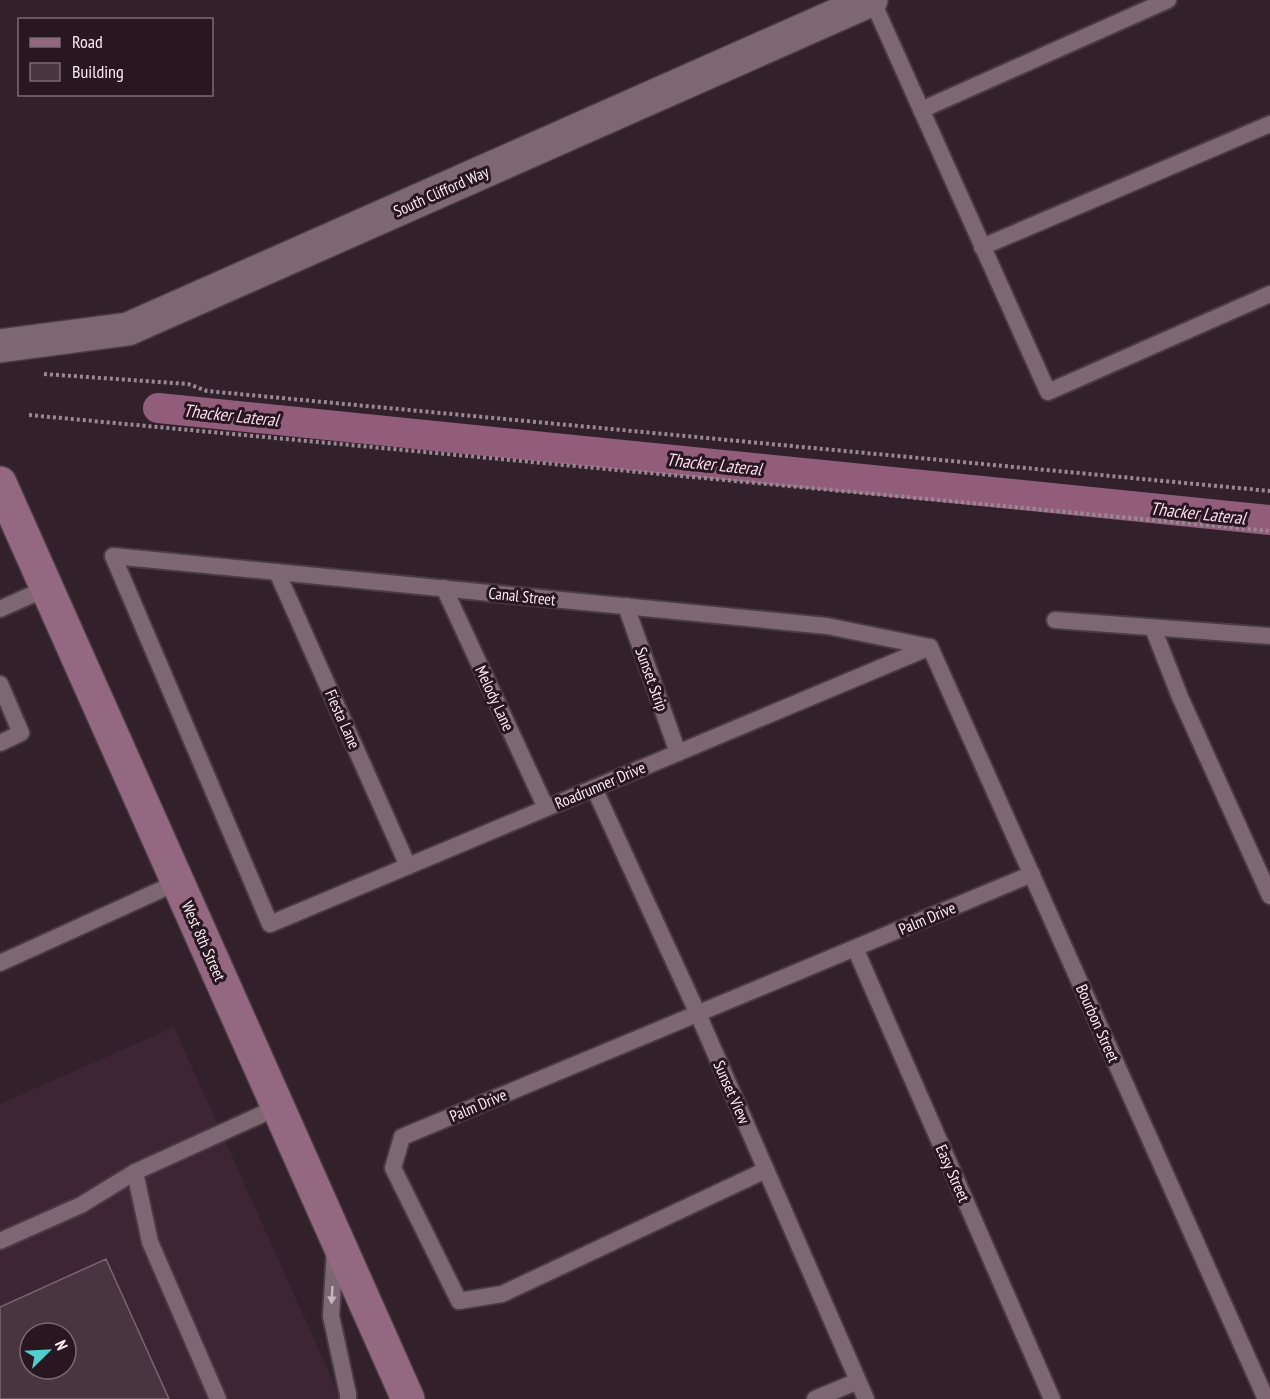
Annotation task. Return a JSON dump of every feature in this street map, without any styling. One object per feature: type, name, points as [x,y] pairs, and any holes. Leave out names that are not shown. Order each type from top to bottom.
[{"type":"main road","name":"West 8th Street","points":[[0,483],[408,1399]]},
{"type":"street","name":"South Clifford Way","points":[[0,346],[129,329],[872,0]]},
{"type":"lane","points":[[872,0],[1048,392],[1270,294]]},
{"type":"lane","points":[[921,110],[1168,0]]},
{"type":"lane","points":[[982,246],[1270,124]]},
{"type":"lane","name":"Canal Street","points":[[270,924],[113,556],[827,626],[930,647]]},
{"type":"lane","name":"Fiesta Lane","points":[[277,572],[408,866]]},
{"type":"lane","points":[[0,609],[47,588]]},
{"type":"lane","name":"Melody Lane","points":[[444,588],[546,808]]},
{"type":"lane","name":"Sunset Strip","points":[[626,606],[678,753]]},
{"type":"lane","points":[[1055,620],[1270,636]]},
{"type":"lane","points":[[1153,628],[1180,697],[1270,896]]},
{"type":"lane","name":"Roadrunner Drive","points":[[270,924],[930,647]]},
{"type":"lane","name":"Bourbon Street","points":[[930,647],[1266,1399]]},
{"type":"lane","points":[[0,684],[21,733],[0,743]]},
{"type":"lane","name":"Sunset View","points":[[594,788],[698,1014],[866,1399]]},
{"type":"lane","name":"Palm Drive","points":[[766,1170],[502,1294],[459,1301],[393,1168],[402,1137],[1032,874]]},
{"type":"lane","points":[[0,963],[178,882]]},
{"type":"lane","name":"Easy Street","points":[[855,948],[1052,1399]]},
{"type":"lane","points":[[0,1241],[81,1205],[135,1172],[278,1107]]},
{"type":"lane","points":[[135,1172],[150,1242],[218,1399]]},
{"type":"lane","points":[[335,1236],[331,1316],[348,1399]]},
{"type":"lane","points":[[816,1399],[858,1381]]},
{"type":"path","points":[[33,373],[188,384],[207,391],[1270,491]]},
{"type":"path","points":[[29,415],[1270,531]]},
{"type":"shaded area","points":[[174,1027],[341,1399],[0,1399],[0,1104]]},
{"type":"building","points":[[106,1259],[169,1399],[0,1399],[0,1307]]},
{"type":"waterway","name":"Thacker Lateral","points":[[158,408],[1270,520]]}]
